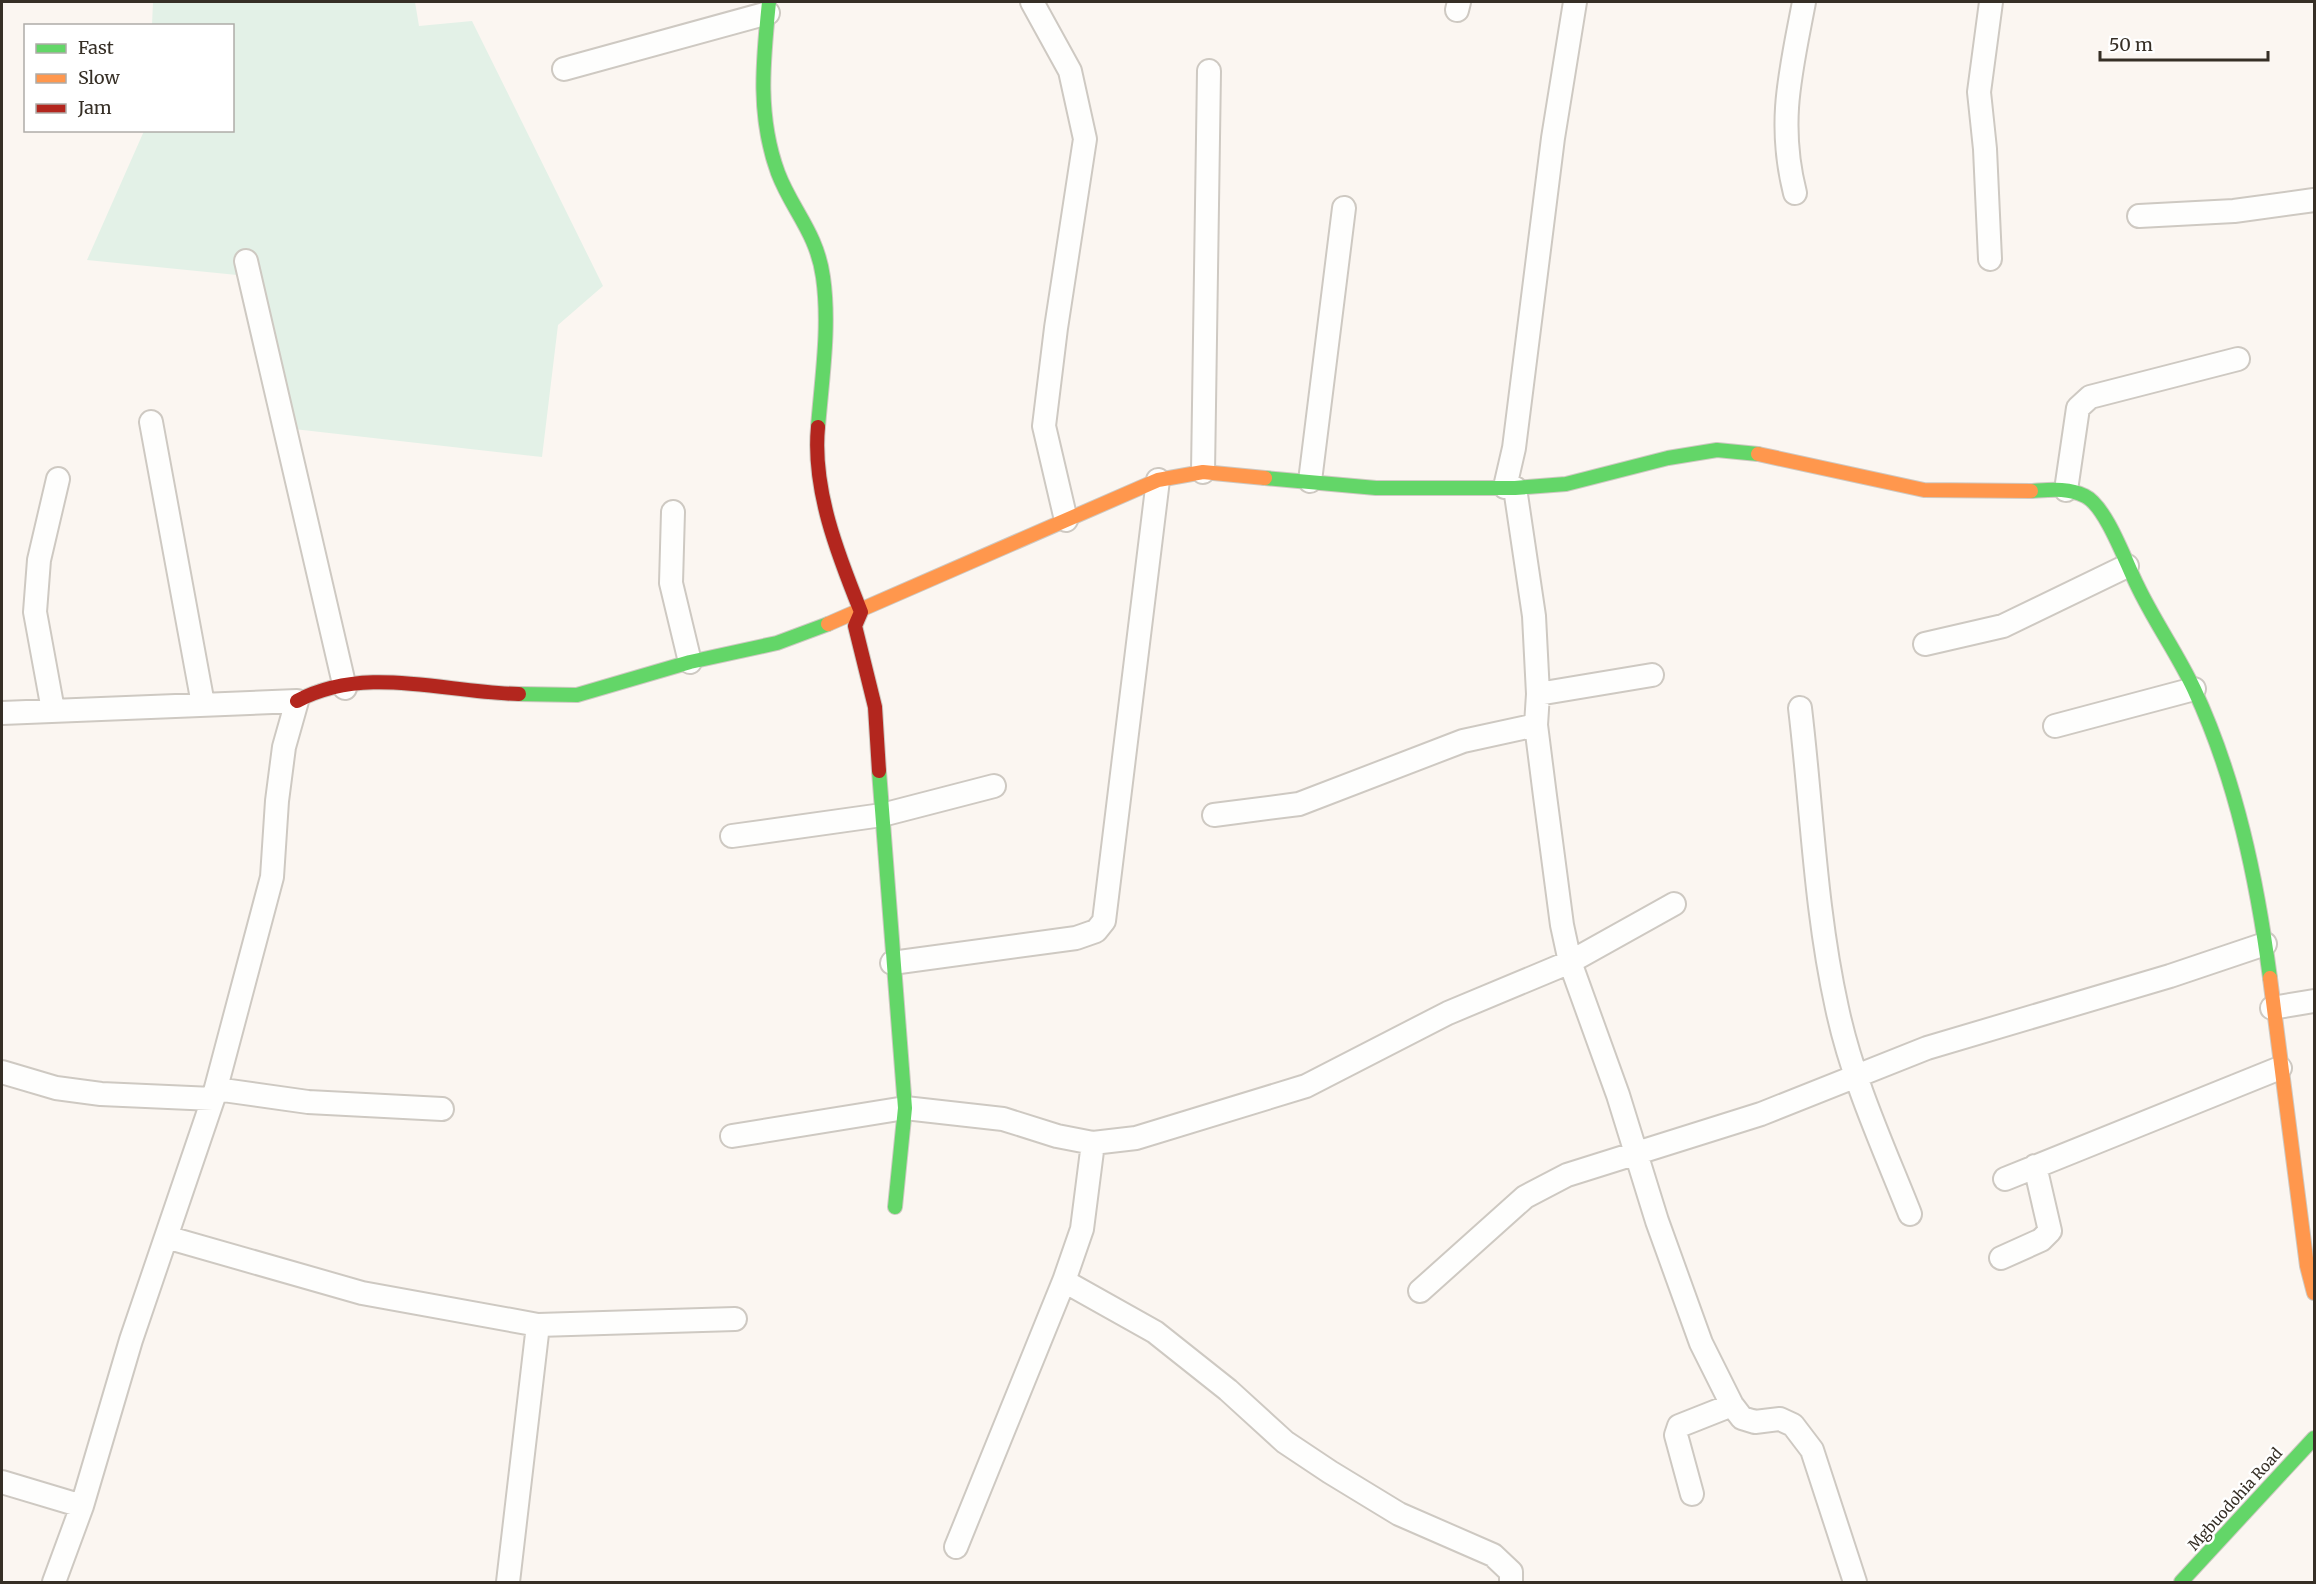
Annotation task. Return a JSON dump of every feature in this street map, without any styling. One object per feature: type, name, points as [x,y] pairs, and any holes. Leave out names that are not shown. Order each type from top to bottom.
[{"type":"street","points":[[1032,2],[1070,70],[1085,139],[1056,328],[1044,426],[1066,520]]},
{"type":"street","points":[[1575,2],[1553,138],[1510,487],[1534,616],[1538,694],[1536,724],[1562,925],[1570,962],[1657,1221],[1701,1343],[1732,1406],[1742,1418],[1755,1422],[1780,1419],[1793,1425],[1812,1450],[1855,1582]]},
{"type":"street","points":[[1795,193],[1786,158],[1786,95],[1804,2]]},
{"type":"street","points":[[1990,259],[1985,149],[1979,92],[1991,2]]},
{"type":"street","points":[[564,69],[769,7],[763,64],[765,131],[779,175],[810,230],[823,276],[825,341],[816,447],[826,507],[842,564],[861,612],[855,626],[875,707],[892,963],[905,1108],[895,1207]]},
{"type":"street","points":[[1203,472],[1209,71]]},
{"type":"street","points":[[2139,216],[2234,211],[2314,200]]},
{"type":"street","points":[[1310,481],[1344,208]]},
{"type":"street","points":[[246,261],[345,688]]},
{"type":"street","points":[[2066,490],[2078,408],[2090,397],[2238,359]]},
{"type":"street","points":[[151,422],[203,704]]},
{"type":"street","points":[[2,713],[127,710],[203,704],[297,701],[314,692],[378,680],[501,694],[577,694],[690,662],[777,643],[861,612],[1158,480],[1203,472],[1376,488],[1510,487],[1566,484],[1668,458],[1717,450],[1761,454],[1924,490],[1990,492],[2066,490],[2086,496],[2101,512],[2127,566],[2194,688],[2235,797],[2262,918],[2307,1266],[2314,1293]]},
{"type":"street","points":[[53,710],[35,612],[39,560],[58,479]]},
{"type":"street","points":[[892,963],[1076,938],[1096,931],[1104,921],[1158,480]]},
{"type":"street","points":[[673,512],[671,583],[690,662]]},
{"type":"street","points":[[1925,644],[2002,626],[2127,566]]},
{"type":"street","points":[[1538,694],[1652,675]]},
{"type":"street","points":[[2055,726],[2194,688]]},
{"type":"street","points":[[54,1582],[82,1506],[131,1340],[214,1094],[272,877],[277,801],[283,758],[297,701]]},
{"type":"street","points":[[1800,708],[1810,833],[1836,1007],[1856,1077],[1910,1214]]},
{"type":"street","points":[[1214,815],[1299,804],[1463,741],[1536,724]]},
{"type":"street","points":[[732,836],[882,815],[994,786]]},
{"type":"street","points":[[732,1136],[905,1108],[1003,1119],[1057,1136],[1093,1143],[1136,1138],[1306,1086],[1448,1013],[1570,962],[1674,904]]},
{"type":"street","points":[[1420,1292],[1525,1197],[1567,1175],[1761,1114],[1927,1048],[2170,976],[2265,944]]},
{"type":"street","points":[[2272,1008],[2314,1001]]},
{"type":"street","points":[[2006,1179],[2280,1068]]},
{"type":"street","points":[[2,1072],[56,1088],[100,1094],[214,1094],[308,1102],[442,1109]]},
{"type":"street","points":[[956,1547],[1064,1281],[1082,1228],[1093,1143]]},
{"type":"street","points":[[2001,1258],[2041,1240],[2050,1231],[2035,1166]]},
{"type":"street","points":[[166,1237],[362,1293],[538,1325],[735,1319]]},
{"type":"street","points":[[1064,1281],[1155,1332],[1228,1390],[1285,1442],[1330,1472],[1399,1514],[1493,1555],[1511,1572],[1511,1582]]},
{"type":"street","points":[[508,1582],[538,1325]]},
{"type":"street","points":[[1692,1494],[1676,1435],[1679,1426],[1732,1406]]},
{"type":"street","name":"Mgbuodohia Road","points":[[2181,1582],[2314,1437]]},
{"type":"street","points":[[2,1482],[82,1506]]},
{"type":"shaded area","points":[[153,2],[415,2],[419,26],[472,21],[603,286],[558,325],[542,457],[285,428],[247,276],[87,260],[144,132],[234,132],[234,24],[152,24]]},
{"type":"traffic: fast","points":[[769,2],[763,88],[771,152],[784,186],[815,247],[823,277],[826,333],[818,427]]},
{"type":"traffic: fast","points":[[1265,478],[1376,488],[1515,488],[1566,484],[1668,458],[1717,450],[1758,454]]},
{"type":"traffic: fast","points":[[2031,491],[2072,491],[2093,502],[2108,523],[2144,598],[2194,689],[2222,758],[2243,830],[2259,904],[2270,978]]},
{"type":"traffic: fast","points":[[519,694],[577,695],[690,662],[777,643],[828,624]]},
{"type":"traffic: fast","points":[[879,771],[905,1108],[895,1207]]},
{"type":"traffic: fast","points":[[2181,1582],[2314,1438]]},
{"type":"traffic: slow","points":[[1758,454],[1924,490],[2031,491]]},
{"type":"traffic: slow","points":[[828,624],[1158,480],[1203,472],[1265,478]]},
{"type":"traffic: slow","points":[[2270,978],[2307,1266],[2314,1293]]},
{"type":"traffic: jam","points":[[818,427],[817,450],[823,498],[836,545],[861,612],[855,626],[875,707],[879,771]]},
{"type":"traffic: jam","points":[[297,701],[324,690],[351,684],[378,682],[519,694]]}]
